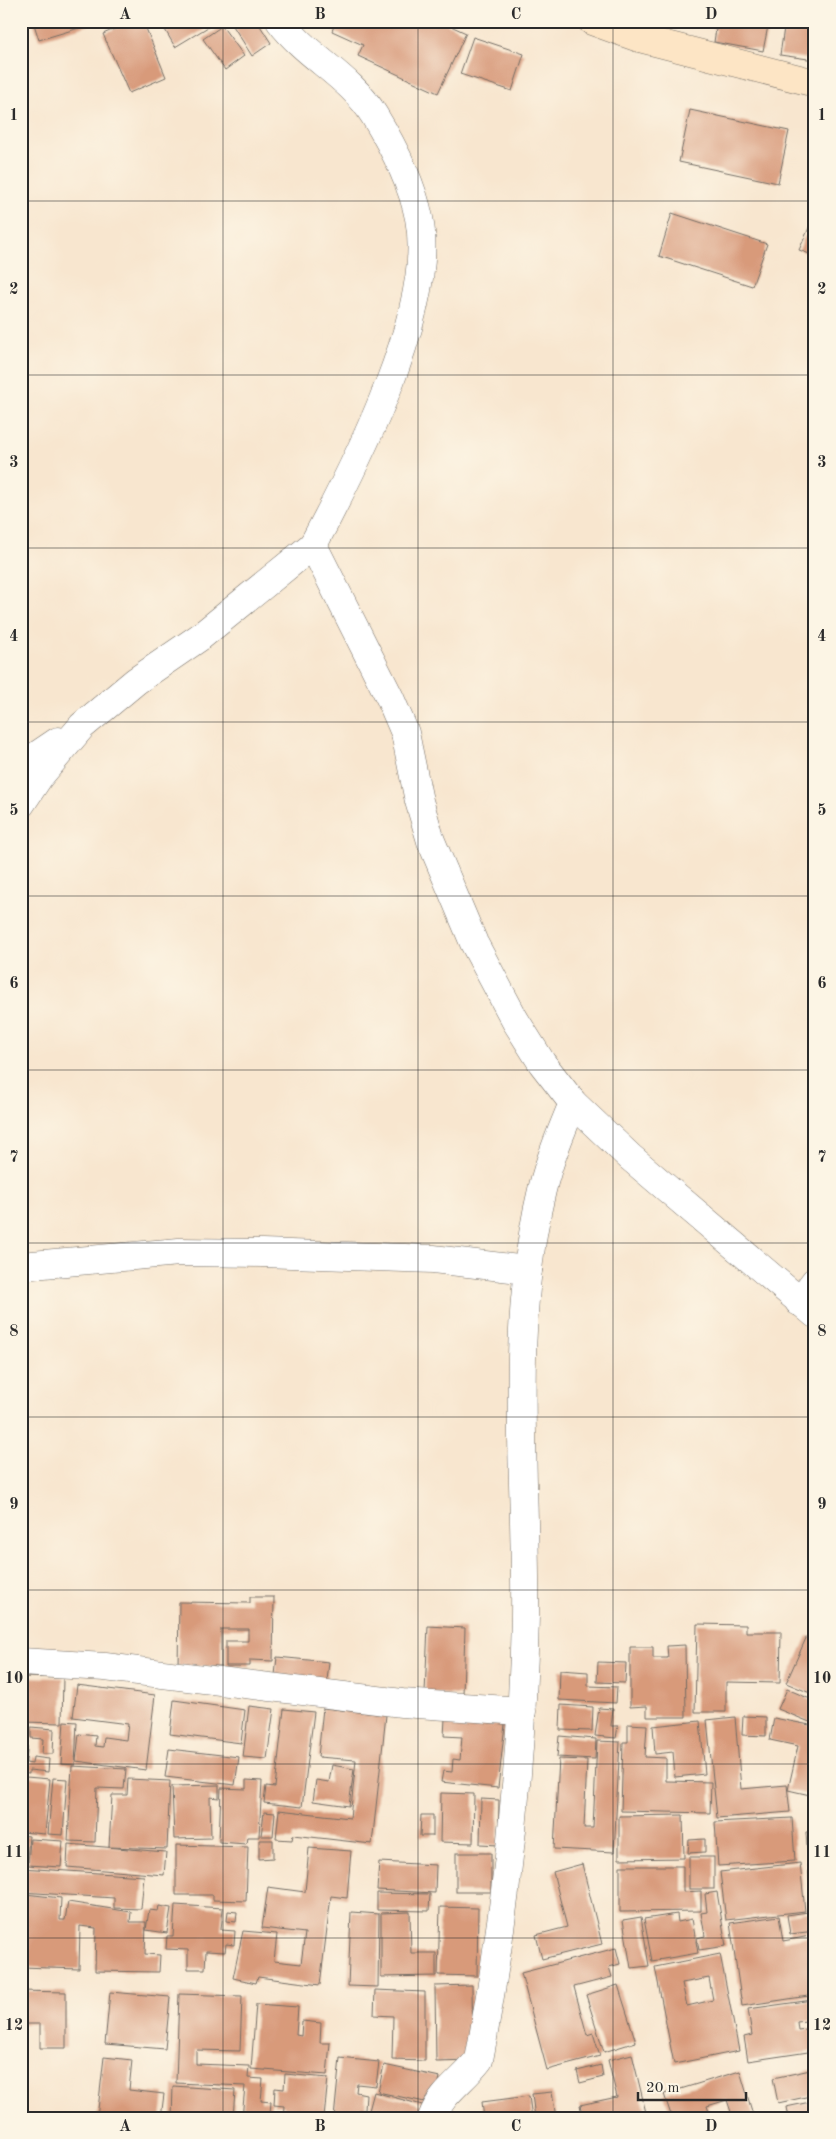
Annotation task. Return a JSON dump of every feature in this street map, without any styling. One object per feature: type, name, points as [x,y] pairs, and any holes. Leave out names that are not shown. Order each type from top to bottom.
[{"type":"main road","points":[[592,21],[639,38],[815,83]]},
{"type":"street","points":[[21,766],[82,726],[136,681],[200,637],[313,546],[357,457],[393,371],[416,298],[421,264],[420,220],[412,193],[396,156],[374,115],[360,94],[280,21]]},
{"type":"street","points":[[313,546],[382,681],[405,733],[419,801],[431,840],[474,942],[515,1020],[542,1063],[573,1104],[630,1157],[810,1299]]},
{"type":"street","points":[[21,804],[39,778],[82,726]]},
{"type":"street","points":[[432,2118],[436,2106],[449,2089],[470,2072],[479,2060],[507,1885],[522,1711],[525,1614],[522,1372],[528,1270],[542,1191],[573,1104]]},
{"type":"street","points":[[21,1266],[178,1252],[252,1252],[433,1259],[528,1270]]},
{"type":"street","points":[[21,1662],[105,1667],[402,1703],[522,1711]]},
{"type":"building","points":[[33,21],[99,21],[99,22],[39,40]]},
{"type":"building","points":[[133,21],[143,21],[166,77],[129,93],[103,34]]},
{"type":"building","points":[[160,21],[218,21],[175,47]]},
{"type":"building","points":[[230,21],[257,21],[271,43],[252,56]]},
{"type":"building","points":[[336,21],[440,21],[466,33],[438,93],[358,56],[363,45],[332,31]]},
{"type":"building","points":[[683,21],[769,21],[763,51],[714,42],[716,29]]},
{"type":"building","points":[[785,21],[815,21],[815,60],[780,55]]},
{"type":"building","points":[[222,26],[244,56],[225,70],[203,39]]},
{"type":"building","points":[[473,37],[524,54],[512,91],[460,74]]},
{"type":"building","points":[[690,110],[789,131],[778,183],[679,162]]},
{"type":"building","points":[[672,213],[767,244],[752,286],[659,256]]},
{"type":"building","points":[[812,221],[815,222],[815,256],[799,250]]},
{"type":"building","points":[[250,1597],[274,1597],[273,1661],[250,1660],[250,1666],[226,1666],[226,1641],[248,1641],[248,1629],[221,1629],[221,1666],[178,1666],[179,1602],[250,1603]]},
{"type":"building","points":[[697,1624],[746,1625],[746,1632],[781,1632],[780,1683],[726,1682],[726,1712],[695,1712]]},
{"type":"building","points":[[428,1626],[465,1628],[463,1695],[425,1693]]},
{"type":"building","points":[[807,1636],[815,1639],[815,1695],[786,1683]]},
{"type":"building","points":[[685,1645],[686,1717],[647,1717],[647,1706],[630,1707],[630,1647],[653,1647],[653,1658],[668,1658],[667,1646]]},
{"type":"building","points":[[277,1657],[329,1662],[327,1681],[275,1675]]},
{"type":"building","points":[[598,1662],[626,1663],[625,1683],[597,1682]]},
{"type":"building","points":[[560,1670],[588,1672],[588,1686],[617,1687],[616,1703],[559,1700]]},
{"type":"building","points":[[21,1677],[63,1678],[62,1723],[21,1722]]},
{"type":"building","points":[[77,1685],[155,1695],[146,1770],[76,1761],[79,1734],[96,1736],[95,1746],[103,1747],[104,1737],[126,1740],[128,1724],[73,1717]]},
{"type":"building","points":[[787,1689],[815,1701],[815,1716],[812,1723],[778,1709]]},
{"type":"building","points":[[174,1700],[245,1710],[241,1743],[170,1734]]},
{"type":"building","points":[[561,1705],[593,1707],[592,1731],[560,1730]]},
{"type":"building","points":[[249,1706],[274,1709],[267,1759],[243,1757]]},
{"type":"building","points":[[323,1708],[386,1715],[372,1844],[293,1835],[292,1840],[276,1839],[279,1810],[350,1818],[356,1760],[318,1757]]},
{"type":"building","points":[[599,1708],[613,1709],[611,1726],[618,1726],[616,1738],[595,1736]]},
{"type":"building","points":[[284,1709],[314,1712],[302,1807],[264,1803],[266,1786],[275,1787]]},
{"type":"building","points":[[743,1716],[766,1717],[766,1736],[742,1735]]},
{"type":"building","points":[[735,1717],[741,1789],[787,1785],[790,1812],[717,1818],[707,1720]]},
{"type":"building","points":[[774,1718],[815,1726],[815,1773],[810,1795],[788,1790],[798,1746],[770,1740]]},
{"type":"building","points":[[445,1719],[505,1724],[498,1788],[441,1782],[443,1771],[452,1772],[453,1759],[460,1760],[462,1737],[444,1736]]},
{"type":"building","points":[[64,1721],[77,1722],[75,1765],[61,1764]]},
{"type":"building","points":[[700,1721],[705,1774],[675,1777],[673,1752],[655,1754],[653,1726]]},
{"type":"building","points":[[628,1724],[647,1725],[645,1757],[666,1758],[666,1781],[711,1782],[710,1813],[621,1811],[623,1742],[628,1742]]},
{"type":"building","points":[[31,1727],[54,1729],[53,1754],[42,1754],[43,1739],[31,1738]]},
{"type":"building","points":[[559,1736],[596,1739],[595,1759],[557,1757]]},
{"type":"building","points":[[21,1739],[28,1739],[26,1763],[32,1764],[33,1757],[49,1759],[48,1772],[29,1770],[29,1774],[21,1773]]},
{"type":"building","points":[[597,1741],[620,1742],[614,1852],[554,1849],[559,1759],[587,1760],[584,1828],[593,1828]]},
{"type":"building","points":[[169,1749],[239,1757],[235,1785],[165,1777]]},
{"type":"building","points":[[332,1765],[354,1769],[349,1806],[313,1801],[316,1780],[329,1782]]},
{"type":"building","points":[[72,1766],[126,1769],[124,1789],[97,1788],[95,1842],[68,1841]]},
{"type":"building","points":[[26,1777],[50,1779],[45,1834],[21,1832]]},
{"type":"building","points":[[53,1778],[67,1779],[63,1835],[48,1834]]},
{"type":"building","points":[[128,1779],[170,1781],[167,1849],[109,1847],[112,1795],[127,1795]]},
{"type":"building","points":[[246,1780],[262,1781],[259,1837],[247,1837],[246,1844],[219,1842],[221,1788],[246,1789]]},
{"type":"building","points":[[219,1785],[219,1798],[210,1797],[211,1838],[174,1839],[172,1786]]},
{"type":"building","points":[[441,1793],[474,1794],[473,1843],[440,1842]]},
{"type":"building","points":[[481,1799],[499,1800],[498,1845],[480,1844]]},
{"type":"building","points":[[264,1812],[275,1813],[273,1836],[261,1836]]},
{"type":"building","points":[[421,1815],[433,1815],[433,1836],[420,1836]]},
{"type":"building","points":[[683,1815],[684,1858],[619,1859],[619,1816]]},
{"type":"building","points":[[792,1818],[795,1861],[718,1866],[715,1822]]},
{"type":"building","points":[[815,1831],[815,1904],[811,1904],[806,1832]]},
{"type":"building","points":[[21,1835],[29,1836],[27,1858],[21,1858]]},
{"type":"building","points":[[30,1839],[63,1841],[61,1867],[28,1865]]},
{"type":"building","points":[[705,1839],[705,1852],[688,1853],[689,1840]]},
{"type":"building","points":[[259,1840],[273,1840],[273,1858],[259,1859]]},
{"type":"building","points":[[68,1844],[166,1852],[164,1875],[67,1867]]},
{"type":"building","points":[[176,1845],[248,1847],[246,1901],[213,1900],[213,1895],[176,1895]]},
{"type":"building","points":[[309,1848],[351,1851],[347,1898],[331,1896],[320,1985],[258,1977],[256,1983],[233,1978],[243,1931],[277,1934],[274,1961],[301,1964],[305,1933],[262,1928],[268,1887],[305,1892]]},
{"type":"building","points":[[456,1853],[491,1853],[491,1892],[456,1892]]},
{"type":"building","points":[[689,1857],[714,1857],[714,1889],[689,1889]]},
{"type":"building","points":[[379,1862],[436,1865],[435,1893],[377,1890]]},
{"type":"building","points":[[800,1863],[805,1911],[726,1920],[720,1872]]},
{"type":"building","points":[[582,1864],[602,1944],[542,1959],[536,1935],[567,1927],[553,1872]]},
{"type":"building","points":[[620,1866],[683,1866],[683,1892],[701,1891],[701,1911],[620,1912]]},
{"type":"building","points":[[21,1868],[144,1876],[141,1909],[114,1908],[114,1898],[21,1892]]},
{"type":"building","points":[[717,1892],[726,1946],[699,1950],[697,1938],[705,1936],[701,1913],[707,1912],[705,1894]]},
{"type":"building","points":[[377,1893],[430,1894],[429,1911],[377,1910]]},
{"type":"building","points":[[25,1894],[61,1898],[60,1920],[65,1920],[68,1902],[131,1912],[130,1922],[146,1922],[145,1954],[160,1955],[159,1972],[95,1971],[96,1928],[80,1926],[79,1969],[21,1967]]},
{"type":"building","points":[[175,1905],[223,1908],[221,1930],[235,1931],[234,1945],[226,1944],[225,1952],[206,1951],[205,1969],[188,1969],[188,1950],[166,1949],[167,1936],[173,1936]]},
{"type":"building","points":[[159,1906],[171,1908],[167,1933],[146,1930],[149,1910],[158,1911]]},
{"type":"building","points":[[440,1907],[478,1908],[477,1976],[438,1975]]},
{"type":"building","points":[[228,1911],[237,1912],[236,1922],[227,1921]]},
{"type":"building","points":[[815,1911],[815,1931],[790,1934],[787,1915]]},
{"type":"building","points":[[351,1912],[379,1914],[378,1987],[348,1986]]},
{"type":"building","points":[[410,1912],[411,1953],[436,1953],[436,1976],[381,1977],[381,1913]]},
{"type":"building","points":[[677,1914],[678,1922],[692,1919],[698,1953],[652,1961],[644,1919]]},
{"type":"building","points":[[779,1916],[783,1941],[810,1936],[815,1969],[815,1995],[742,2006],[730,1923]]},
{"type":"building","points":[[641,1917],[649,1966],[631,1968],[623,1920]]},
{"type":"building","points":[[616,1948],[620,1964],[609,1967],[612,1977],[574,1987],[587,2035],[593,2033],[600,2056],[547,2070],[521,1973]]},
{"type":"building","points":[[720,1954],[739,2051],[674,2064],[655,1967]],"holes":[[[709,1978],[713,2000],[687,2006],[682,1983]]]},
{"type":"building","points":[[472,1985],[473,2061],[436,2062],[435,1986]]},
{"type":"building","points":[[618,1985],[636,2042],[604,2052],[586,1995]]},
{"type":"building","points":[[375,1990],[425,1992],[425,2061],[392,2060],[393,2016],[374,2015]]},
{"type":"building","points":[[21,1991],[66,1992],[66,2048],[40,2048],[40,2024],[21,2024]]},
{"type":"building","points":[[110,1992],[170,1997],[165,2049],[105,2044]]},
{"type":"building","points":[[179,1994],[242,1996],[240,2051],[196,2050],[196,2064],[249,2066],[248,2078],[263,2079],[261,2101],[271,2102],[270,2114],[259,2113],[258,2118],[242,2118],[245,2086],[176,2083]]},
{"type":"building","points":[[812,2000],[815,2020],[797,2022],[798,2030],[814,2028],[815,2051],[748,2061],[744,2037],[752,2035],[748,2009]]},
{"type":"building","points":[[256,2004],[298,2007],[296,2035],[301,2036],[302,2021],[321,2023],[320,2043],[330,2043],[327,2075],[251,2069]]},
{"type":"building","points":[[632,2054],[647,2117],[583,2118],[580,2105],[617,2097],[608,2060]]},
{"type":"building","points":[[104,2057],[132,2060],[129,2090],[164,2094],[161,2118],[97,2118]]},
{"type":"building","points":[[340,2058],[379,2062],[376,2086],[357,2084],[356,2092],[366,2094],[365,2110],[359,2110],[358,2118],[334,2118]]},
{"type":"building","points":[[384,2065],[440,2077],[434,2104],[378,2092]]},
{"type":"building","points":[[601,2065],[603,2077],[580,2083],[577,2071]]},
{"type":"building","points":[[815,2069],[815,2095],[778,2103],[773,2078]]},
{"type":"building","points":[[740,2071],[754,2118],[733,2118],[727,2100],[707,2106],[711,2118],[672,2118],[664,2094]]},
{"type":"building","points":[[285,2074],[328,2078],[324,2118],[283,2118],[284,2106],[274,2105],[275,2088],[284,2089]]},
{"type":"building","points":[[173,2086],[235,2090],[233,2118],[172,2118]]},
{"type":"building","points":[[374,2092],[426,2106],[423,2118],[367,2118]]},
{"type":"building","points":[[552,2092],[556,2118],[535,2118],[532,2094]]},
{"type":"building","points":[[529,2096],[532,2118],[484,2118],[482,2102]]},
{"type":"building","points":[[815,2101],[815,2118],[788,2118],[786,2107]]}]
